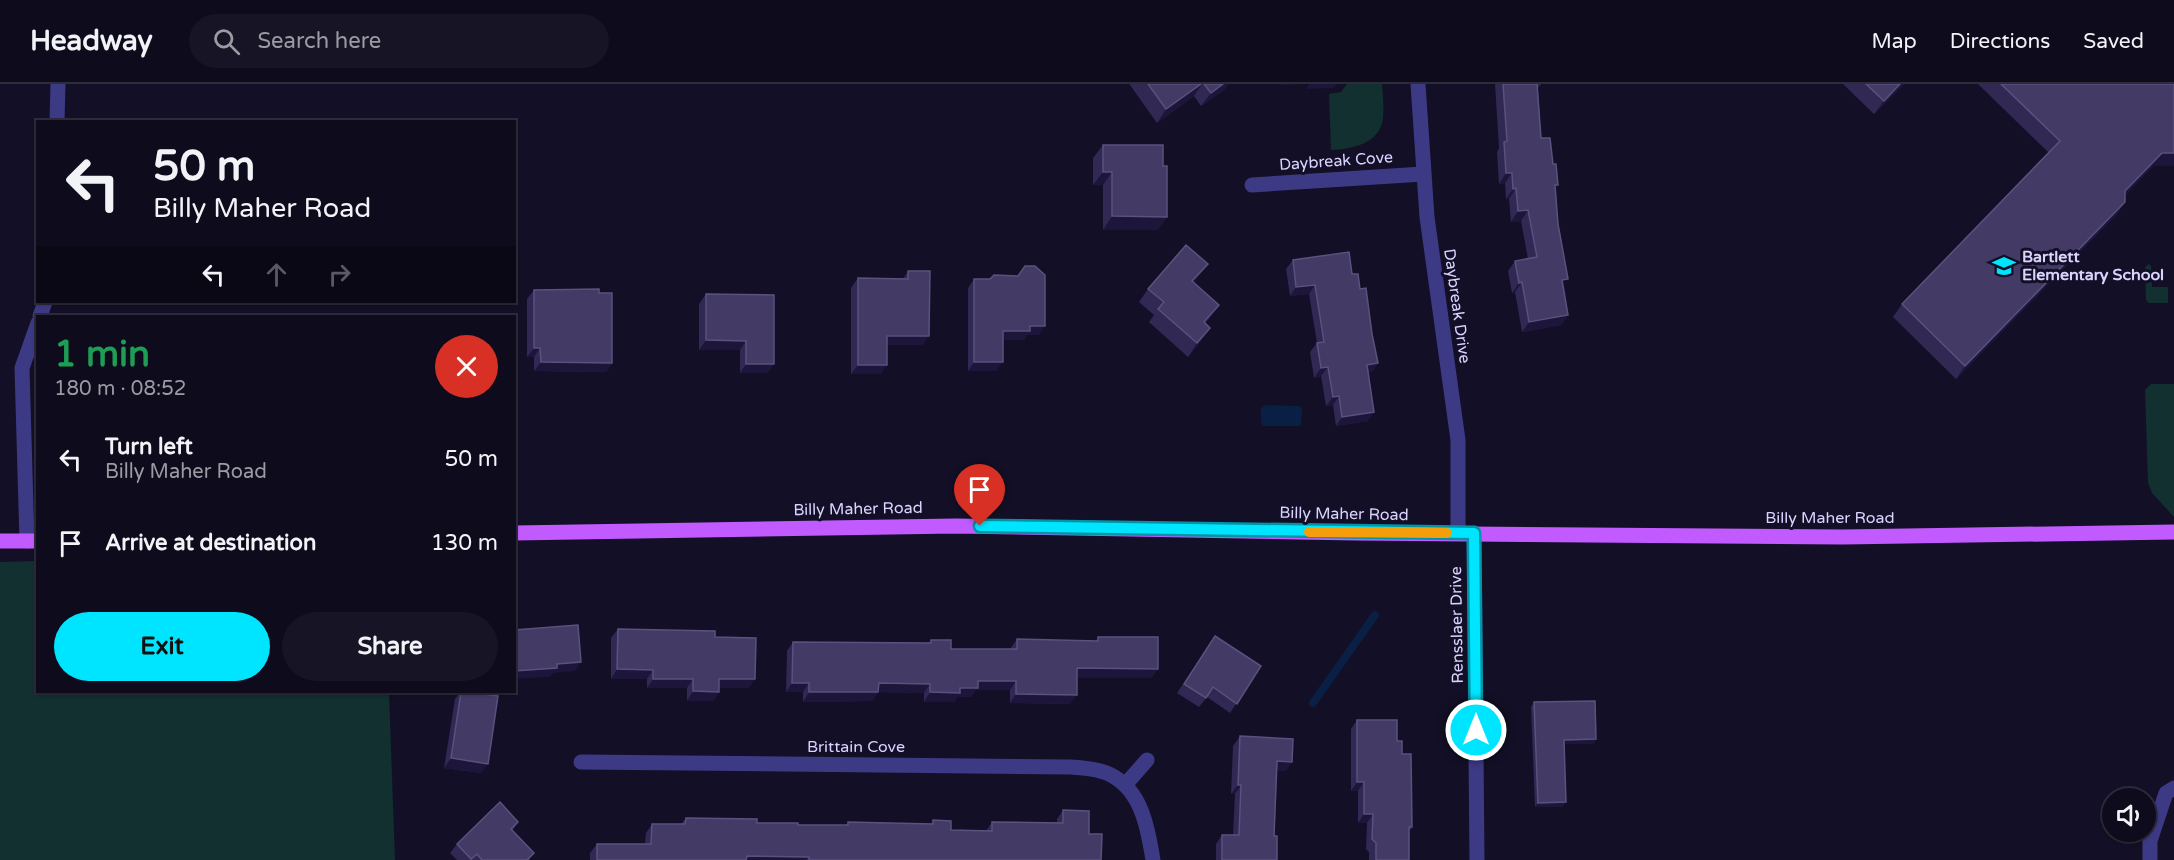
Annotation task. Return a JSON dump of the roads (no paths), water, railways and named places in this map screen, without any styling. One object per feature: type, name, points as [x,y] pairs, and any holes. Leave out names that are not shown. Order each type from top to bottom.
[{"type":"main road","name":"Billy Maher Road","points":[[516,533],[956,526],[1843,537],[2174,532]]},
{"type":"main road","points":[[0,541],[32,541]]},
{"type":"street","points":[[57,120],[58,84]]},
{"type":"street","name":"Daybreak Drive","points":[[1418,84],[1423,174],[1433,273],[1458,440],[1458,533]]},
{"type":"street","name":"Daybreak Cove","points":[[1252,185],[1423,174]]},
{"type":"street","points":[[32,541],[22,368],[36,329]]},
{"type":"street","name":"Rensslaer Drive","points":[[1474,533],[1477,860]]},
{"type":"street","points":[[1148,760],[1125,785],[1143,814],[1153,860]]},
{"type":"street","name":"Brittain Cove","points":[[581,762],[1070,767],[1103,772],[1125,785]]},
{"type":"street","points":[[2150,860],[2150,842],[2170,790]]},
{"type":"water","points":[[1265,405],[1300,406],[1302,409],[1301,424],[1299,426],[1263,426],[1261,408]]},
{"type":"waterway","points":[[1313,703],[1375,615]]},
{"type":"place","name":"Bartlett Elementary School","points":[[2004,266]]}]
